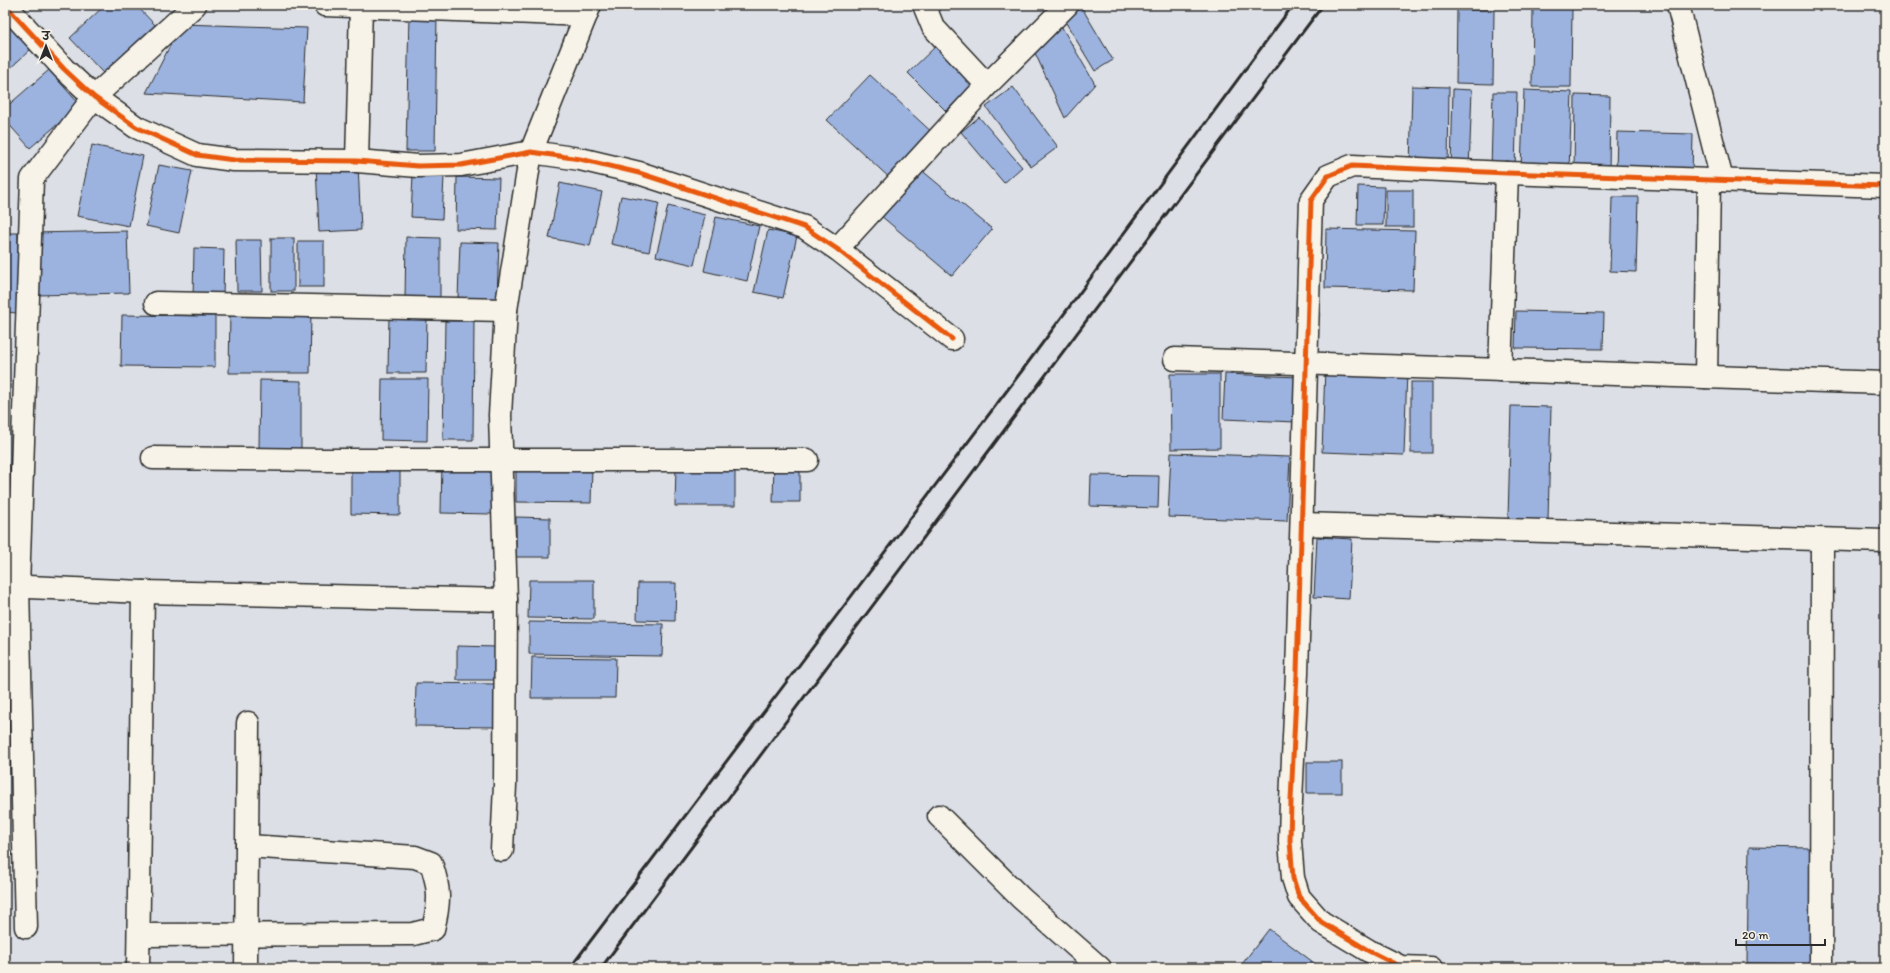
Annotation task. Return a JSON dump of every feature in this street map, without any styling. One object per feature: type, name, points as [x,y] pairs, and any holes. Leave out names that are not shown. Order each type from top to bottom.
[{"type":"street","points":[[6,5],[64,69],[94,97],[136,127],[197,155],[234,160],[357,161],[418,166],[454,165],[531,152],[580,159],[639,173],[804,228],[837,249],[952,339]]},
{"type":"street","points":[[26,927],[12,586],[32,179],[94,97],[195,5]]},
{"type":"street","points":[[325,5],[588,10],[531,152],[506,310],[500,415],[506,600],[505,784],[502,850]]},
{"type":"street","points":[[924,5],[933,27],[987,85]]},
{"type":"street","points":[[837,249],[987,85],[1067,5]]},
{"type":"street","points":[[1678,5],[1715,180],[1706,377]]},
{"type":"street","points":[[357,161],[361,6]]},
{"type":"street","points":[[1431,968],[1401,967],[1369,951],[1321,922],[1299,897],[1293,878],[1290,841],[1302,524],[1311,200],[1328,176],[1352,166],[1885,186]]},
{"type":"street","points":[[1500,370],[1507,173]]},
{"type":"street","points":[[156,303],[506,310]]},
{"type":"street","points":[[1175,359],[1885,384]]},
{"type":"street","points":[[153,458],[807,460]]},
{"type":"street","points":[[1302,524],[1885,541]]},
{"type":"street","points":[[1821,968],[1822,540]]},
{"type":"street","points":[[12,586],[143,592],[506,600]]},
{"type":"street","points":[[138,968],[143,592]]},
{"type":"street","points":[[246,968],[248,723]]},
{"type":"street","points":[[939,816],[1021,898],[1100,968]]},
{"type":"street","points":[[139,935],[246,936],[413,934],[433,929],[438,909],[438,883],[431,863],[415,857],[247,846]]},
{"type":"building","points":[[105,5],[136,5],[155,25],[103,73],[70,38]]},
{"type":"building","points":[[1533,7],[1572,8],[1571,87],[1532,87]]},
{"type":"building","points":[[1082,8],[1113,60],[1095,71],[1063,18]]},
{"type":"building","points":[[1457,10],[1494,10],[1493,84],[1456,83]]},
{"type":"building","points":[[409,14],[437,15],[435,151],[406,151]]},
{"type":"building","points":[[5,21],[31,49],[5,73]]},
{"type":"building","points":[[181,24],[307,28],[303,102],[146,93]]},
{"type":"building","points":[[1060,24],[1095,84],[1065,118],[1035,53]]},
{"type":"building","points":[[939,43],[977,81],[946,111],[908,73]]},
{"type":"building","points":[[49,70],[80,105],[30,148],[5,120],[5,108]]},
{"type":"building","points":[[870,75],[936,136],[893,181],[827,120]]},
{"type":"building","points":[[1412,86],[1449,87],[1448,169],[1410,168]]},
{"type":"building","points":[[1013,87],[1058,147],[1031,167],[986,107]]},
{"type":"building","points":[[1453,89],[1472,90],[1469,169],[1451,168]]},
{"type":"building","points":[[1524,90],[1572,92],[1569,170],[1521,168]]},
{"type":"building","points":[[1493,92],[1517,92],[1515,170],[1491,170]]},
{"type":"building","points":[[1575,95],[1610,96],[1609,174],[1574,173]]},
{"type":"building","points":[[979,117],[1022,167],[1004,183],[961,132]]},
{"type":"building","points":[[1617,132],[1693,134],[1692,175],[1616,173]]},
{"type":"building","points":[[92,145],[143,156],[129,226],[77,216]]},
{"type":"building","points":[[358,164],[361,230],[319,232],[316,166]]},
{"type":"building","points":[[159,165],[192,171],[179,233],[146,226]]},
{"type":"building","points":[[919,168],[992,229],[952,276],[880,215]]},
{"type":"building","points":[[413,174],[444,176],[442,219],[411,217]]},
{"type":"building","points":[[457,177],[499,178],[497,230],[456,229]]},
{"type":"building","points":[[560,183],[602,192],[590,246],[549,238]]},
{"type":"building","points":[[1358,186],[1384,187],[1383,225],[1357,225]]},
{"type":"building","points":[[1386,190],[1413,190],[1413,227],[1386,227]]},
{"type":"building","points":[[621,196],[659,203],[649,252],[611,244]]},
{"type":"building","points":[[1612,197],[1638,197],[1636,272],[1610,271]]},
{"type":"building","points":[[668,206],[705,215],[694,265],[656,256]]},
{"type":"building","points":[[716,217],[759,226],[747,281],[704,271]]},
{"type":"building","points":[[1326,229],[1415,231],[1413,290],[1325,288]]},
{"type":"building","points":[[768,230],[797,236],[783,298],[754,292]]},
{"type":"building","points":[[127,231],[129,293],[36,295],[34,233]]},
{"type":"building","points":[[5,233],[18,233],[17,313],[5,312]]},
{"type":"building","points":[[406,237],[440,238],[440,300],[405,300]]},
{"type":"building","points":[[271,238],[294,238],[294,291],[271,291]]},
{"type":"building","points":[[236,240],[261,240],[262,291],[237,291]]},
{"type":"building","points":[[298,241],[324,241],[324,287],[298,287]]},
{"type":"building","points":[[460,242],[499,243],[497,300],[458,299]]},
{"type":"building","points":[[194,248],[224,249],[223,298],[193,298]]},
{"type":"building","points":[[230,311],[311,312],[310,373],[229,373]]},
{"type":"building","points":[[1516,311],[1604,313],[1603,349],[1515,348]]},
{"type":"building","points":[[389,314],[427,314],[426,373],[388,373]]},
{"type":"building","points":[[122,315],[215,316],[215,367],[121,366]]},
{"type":"building","points":[[445,321],[474,321],[473,440],[443,440]]},
{"type":"building","points":[[1325,368],[1407,371],[1404,455],[1322,452]]},
{"type":"building","points":[[1170,374],[1220,374],[1220,448],[1171,449]]},
{"type":"building","points":[[1225,374],[1298,377],[1296,422],[1223,419]]},
{"type":"building","points":[[382,379],[428,379],[427,441],[381,440]]},
{"type":"building","points":[[260,380],[301,381],[301,451],[259,450]]},
{"type":"building","points":[[1411,382],[1432,382],[1432,453],[1411,453]]},
{"type":"building","points":[[1511,406],[1551,407],[1548,520],[1508,519]]},
{"type":"building","points":[[1171,453],[1290,457],[1287,521],[1168,517]]},
{"type":"building","points":[[774,460],[800,460],[800,502],[773,502]]},
{"type":"building","points":[[442,461],[493,461],[492,514],[441,513]]},
{"type":"building","points":[[351,464],[400,465],[400,515],[351,514]]},
{"type":"building","points":[[516,465],[592,466],[591,503],[516,502]]},
{"type":"building","points":[[676,466],[735,466],[735,506],[675,506]]},
{"type":"building","points":[[1091,475],[1159,476],[1158,508],[1090,506]]},
{"type":"building","points":[[516,517],[550,518],[550,557],[516,557]]},
{"type":"building","points":[[1317,537],[1352,539],[1349,599],[1314,597]]},
{"type":"building","points":[[529,580],[594,580],[594,619],[528,618]]},
{"type":"building","points":[[638,583],[676,583],[675,621],[637,620]]},
{"type":"building","points":[[529,622],[663,624],[662,656],[529,654]]},
{"type":"building","points":[[457,646],[497,647],[497,680],[457,680]]},
{"type":"building","points":[[532,657],[616,658],[615,698],[531,698]]},
{"type":"building","points":[[416,683],[497,684],[496,727],[415,726]]},
{"type":"building","points":[[1307,762],[1342,762],[1342,793],[1307,793]]},
{"type":"building","points":[[1749,847],[1812,848],[1810,964],[1747,963]]},
{"type":"building","points":[[1269,929],[1321,968],[1239,968]]},
{"type":"railway","points":[[570,968],[1021,372],[1293,5]]},
{"type":"railway","points":[[601,968],[1323,5]]},
{"type":"cycle path","points":[[5,5],[64,69],[94,97],[136,127],[197,155],[234,160],[357,161],[418,166],[461,165],[531,152],[580,159],[639,173],[804,227],[837,249],[952,339]]},
{"type":"cycle path","points":[[1431,968],[1401,967],[1369,951],[1321,922],[1299,897],[1293,878],[1290,841],[1291,801],[1297,673],[1311,200],[1328,176],[1352,166],[1885,186]]}]
